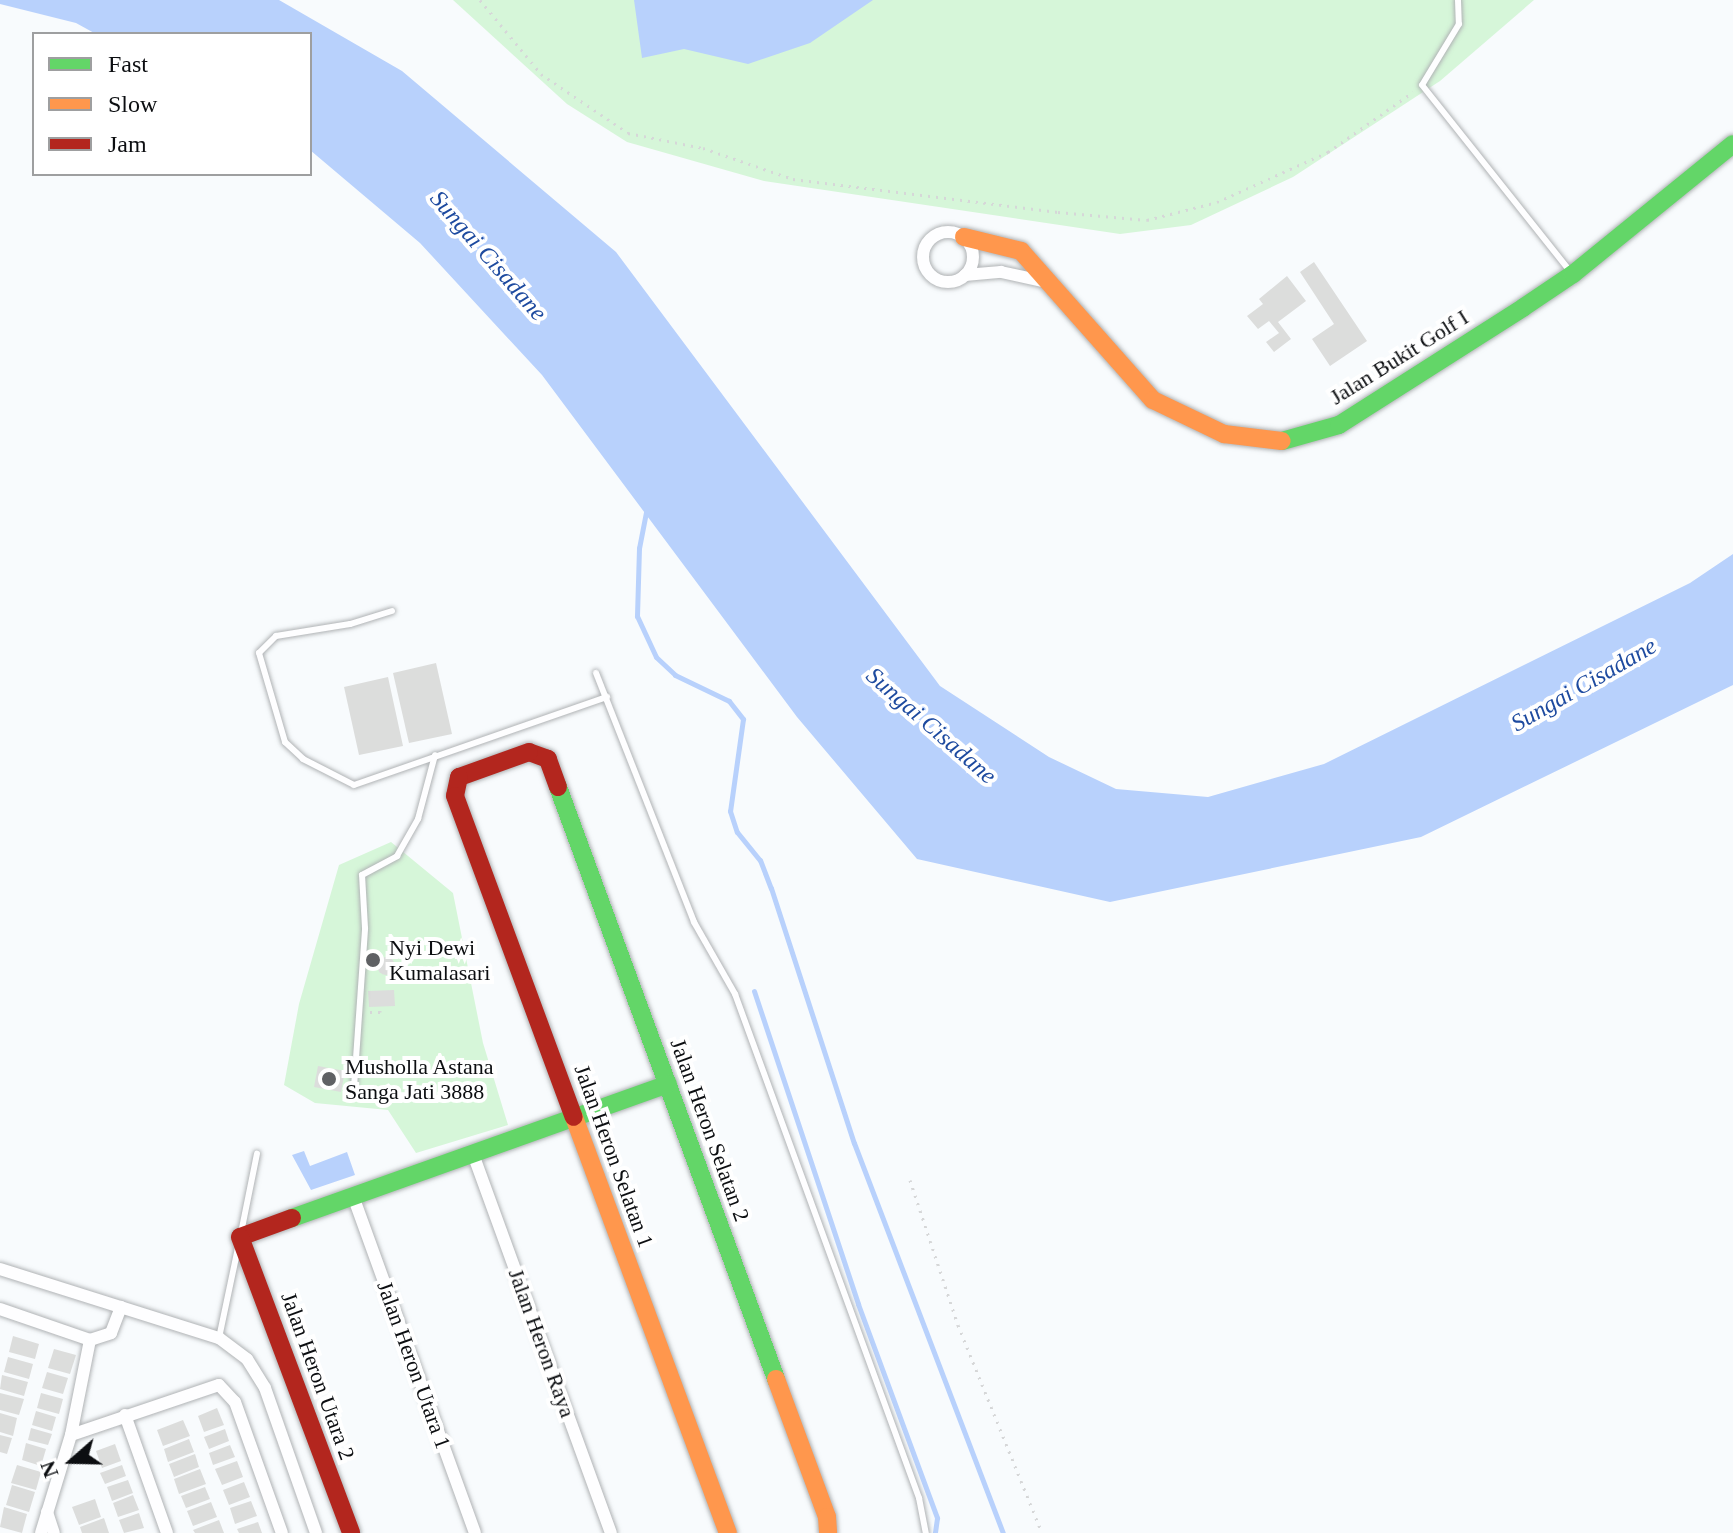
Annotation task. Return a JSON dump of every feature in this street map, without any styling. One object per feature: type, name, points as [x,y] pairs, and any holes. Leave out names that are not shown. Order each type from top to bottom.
[{"type":"street","name":"Jalan Bukit Golf I","points":[[1043,281],[1001,272],[965,275],[951,282],[934,278],[923,256],[934,236],[949,232],[1021,251],[1043,281],[1153,400],[1224,434],[1281,441],[1339,425],[1573,274],[1733,144]]},
{"type":"street","points":[[964,237],[973,260],[965,275]]},
{"type":"street","name":"Jalan Heron Selatan 2","points":[[455,796],[459,777],[529,752],[540,752],[548,759],[828,1525]]},
{"type":"street","name":"Jalan Heron Selatan 1","points":[[455,796],[728,1533]]},
{"type":"street","points":[[240,1237],[668,1084]]},
{"type":"street","name":"Jalan Heron Raya","points":[[473,1154],[611,1533]]},
{"type":"street","name":"Jalan Heron Utara 1","points":[[353,1196],[475,1533]]},
{"type":"street","name":"Jalan Heron Utara 2","points":[[240,1237],[351,1533]]},
{"type":"street","points":[[1,1269],[219,1338],[247,1359],[265,1388],[316,1533]]},
{"type":"street","points":[[0,1309],[90,1340],[111,1333],[121,1307]]},
{"type":"street","points":[[41,1533],[71,1435],[90,1340]]},
{"type":"street","points":[[71,1435],[207,1386],[219,1385],[228,1392],[282,1533]]},
{"type":"street","points":[[125,1415],[167,1533]]},
{"type":"street","points":[[47,1512],[54,1533]]},
{"type":"lane","points":[[1458,0],[1459,24],[1422,85],[1573,274]]},
{"type":"lane","points":[[392,611],[350,624],[276,636],[261,646],[278,726],[285,742],[303,759],[354,785],[607,697]]},
{"type":"lane","points":[[596,673],[687,905],[735,994],[919,1498],[926,1533]]},
{"type":"lane","points":[[354,1087],[365,928],[362,875],[397,856],[418,819],[435,755]]},
{"type":"lane","points":[[219,1338],[257,1154]]},
{"type":"path","points":[[480,0],[541,74],[628,133],[703,148],[793,179],[1058,212],[1147,220],[1217,202],[1328,152],[1422,85]]},
{"type":"path","points":[[910,1180],[958,1325],[1042,1533]]},
{"type":"green space","points":[[453,0],[1534,0],[1440,81],[1293,177],[1191,225],[1120,234],[764,181],[627,142],[567,104]]},
{"type":"green space","points":[[391,842],[453,893],[483,1043],[508,1125],[416,1153],[388,1110],[315,1103],[284,1085],[299,1004],[339,865]]},
{"type":"water","name":"Sungai Cisadane","points":[[0,0],[279,0],[402,71],[616,252],[940,686],[1049,757],[1116,789],[1208,797],[1324,764],[1690,583],[1733,554],[1733,685],[1421,837],[1110,902],[917,859],[797,717],[542,375],[420,243],[312,152],[312,32],[92,32],[76,23],[0,4]]},
{"type":"water","points":[[634,0],[873,0],[810,43],[748,64],[684,49],[642,58]]},
{"type":"water","points":[[304,1151],[310,1166],[347,1152],[355,1175],[311,1190],[292,1155]]},
{"type":"building","points":[[1314,262],[1367,341],[1330,366],[1312,339],[1334,324],[1300,272]]},
{"type":"building","points":[[1287,276],[1306,301],[1278,322],[1291,339],[1274,352],[1266,342],[1279,333],[1269,321],[1258,329],[1247,316],[1263,304],[1259,299]]},
{"type":"building","points":[[436,663],[452,734],[409,743],[393,673]]},
{"type":"building","points":[[388,677],[403,746],[359,755],[344,687]]},
{"type":"building","points":[[386,957],[395,966],[386,975],[377,966]]},
{"type":"building","points":[[394,990],[395,1006],[369,1007],[368,991]]},
{"type":"building","name":"Musholla Astana Sanga Jati 3888","points":[[318,1066],[345,1071],[341,1092],[314,1087]]},
{"type":"building","points":[[13,1336],[39,1344],[35,1359],[9,1352]]},
{"type":"building","points":[[54,1349],[76,1355],[70,1374],[48,1368]]},
{"type":"building","points":[[8,1357],[33,1364],[29,1379],[4,1372]]},
{"type":"building","points":[[47,1372],[68,1378],[63,1394],[42,1388]]},
{"type":"building","points":[[2,1375],[28,1382],[24,1396],[0,1389]]},
{"type":"building","points":[[0,1393],[24,1399],[19,1415],[0,1410]]},
{"type":"building","points":[[41,1393],[63,1399],[59,1414],[37,1408]]},
{"type":"building","points":[[217,1408],[224,1425],[204,1432],[198,1416]]},
{"type":"building","points":[[36,1411],[56,1417],[52,1431],[32,1425]]},
{"type":"building","points":[[0,1413],[17,1418],[13,1436],[0,1432]]},
{"type":"building","points":[[183,1420],[190,1436],[163,1446],[157,1430]]},
{"type":"building","points":[[31,1428],[52,1434],[48,1445],[28,1440]]},
{"type":"building","points":[[225,1429],[229,1441],[209,1449],[204,1437]]},
{"type":"building","points":[[0,1435],[12,1438],[7,1454],[0,1452]]},
{"type":"building","points":[[189,1439],[194,1452],[168,1462],[164,1449]]},
{"type":"building","points":[[26,1443],[46,1449],[41,1466],[22,1460]]},
{"type":"building","points":[[115,1444],[121,1461],[102,1468],[96,1451]]},
{"type":"building","points":[[230,1445],[235,1457],[213,1465],[209,1453]]},
{"type":"building","points":[[195,1454],[199,1467],[174,1477],[169,1464]]},
{"type":"building","points":[[237,1461],[243,1477],[222,1485],[215,1469]]},
{"type":"building","points":[[17,1465],[41,1472],[36,1490],[11,1483]]},
{"type":"building","points":[[122,1465],[126,1476],[105,1484],[100,1473]]},
{"type":"building","points":[[200,1469],[206,1484],[179,1494],[174,1479]]},
{"type":"building","points":[[128,1480],[133,1493],[112,1501],[107,1487]]},
{"type":"building","points":[[244,1482],[250,1497],[229,1505],[223,1490]]},
{"type":"building","points":[[12,1485],[35,1492],[29,1512],[6,1505]]},
{"type":"building","points":[[205,1487],[210,1499],[186,1508],[181,1496]]},
{"type":"building","points":[[133,1495],[139,1510],[118,1517],[113,1503]]},
{"type":"building","points":[[95,1499],[101,1517],[79,1525],[72,1507]]},
{"type":"building","points":[[251,1501],[257,1516],[235,1524],[230,1508]]},
{"type":"building","points":[[211,1502],[217,1517],[193,1526],[187,1511]]},
{"type":"building","points":[[4,1507],[27,1514],[22,1533],[0,1527]]},
{"type":"building","points":[[139,1513],[144,1528],[124,1533],[119,1520]]},
{"type":"building","points":[[104,1518],[109,1533],[82,1533],[80,1527]]},
{"type":"building","points":[[219,1520],[224,1533],[195,1533],[193,1530]]},
{"type":"building","points":[[258,1522],[262,1533],[239,1533],[237,1529]]},
{"type":"waterway","points":[[647,507],[639,548],[637,616],[656,657],[675,675],[729,701],[743,719],[730,811],[737,832],[760,860],[771,888],[854,1143],[1003,1533]]},
{"type":"waterway","points":[[754,991],[858,1304],[937,1518],[935,1533]]},
{"type":"traffic: fast","points":[[1282,441],[1339,425],[1524,307],[1573,274],[1733,144]]},
{"type":"traffic: fast","points":[[558,787],[776,1379]]},
{"type":"traffic: fast","points":[[292,1218],[668,1084]]},
{"type":"traffic: slow","points":[[964,237],[1021,251],[1153,400],[1224,434],[1282,441]]},
{"type":"traffic: slow","points":[[574,1117],[728,1533]]},
{"type":"traffic: slow","points":[[776,1379],[827,1517],[828,1533]]},
{"type":"traffic: jam","points":[[558,787],[548,759],[529,752],[459,777],[455,796],[574,1117]]},
{"type":"traffic: jam","points":[[292,1218],[240,1237],[351,1533]]},
{"type":"place","name":"Nyi Dewi Kumalasari","points":[[373,960]]},
{"type":"place","name":"Musholla Astana Sanga Jati 3888","points":[[329,1079]]}]
